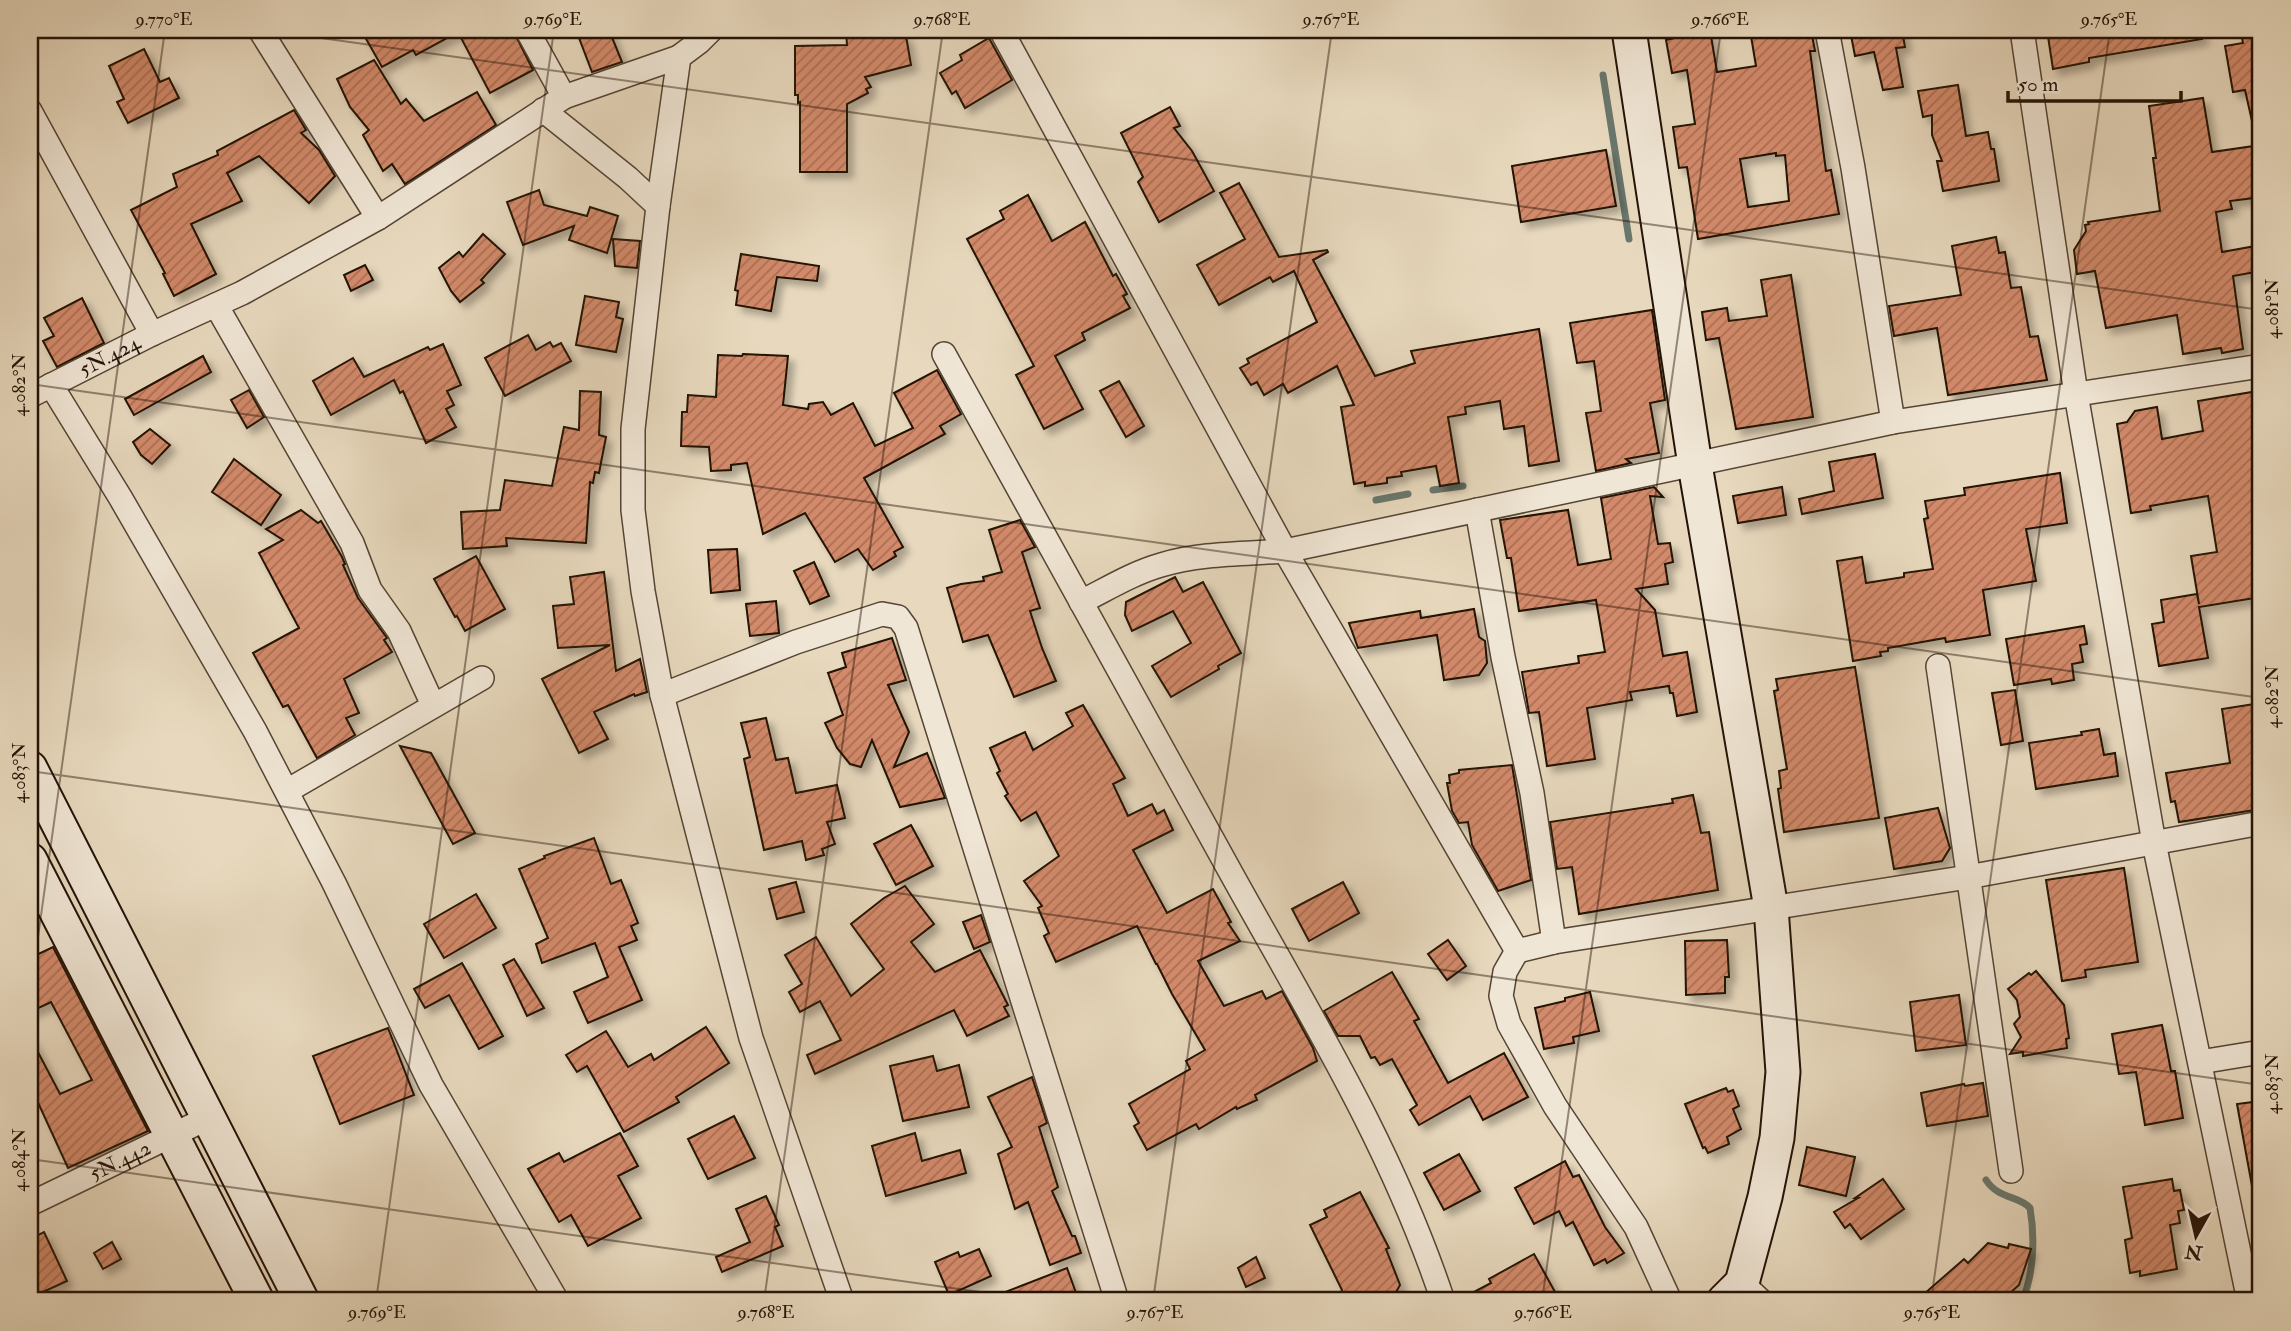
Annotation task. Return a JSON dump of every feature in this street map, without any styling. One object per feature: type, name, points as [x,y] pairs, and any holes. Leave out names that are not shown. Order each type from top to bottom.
[{"type":"street","points":[[260,30],[378,218]]},
{"type":"street","points":[[527,30],[564,97]]},
{"type":"street","points":[[711,30],[679,57],[658,206],[633,429],[635,524],[643,591],[662,695],[751,1038],[842,1301]]},
{"type":"street","points":[[1001,30],[1285,551],[1517,951]]},
{"type":"street","points":[[1629,30],[1695,465],[1770,908],[1783,1072],[1777,1138],[1742,1295]]},
{"type":"street","points":[[1827,30],[1853,167],[1893,422]]},
{"type":"street","points":[[2022,30],[2076,394],[2154,843],[2252,1292]]},
{"type":"street","name":"5N.424","points":[[30,396],[152,334],[242,293],[378,218],[564,97],[679,57]]},
{"type":"street","points":[[542,110],[628,178],[658,206]]},
{"type":"street","points":[[30,111],[152,334]]},
{"type":"street","points":[[216,305],[253,367],[291,440],[340,520],[370,590],[398,631],[432,705]]},
{"type":"street","points":[[944,354],[1340,1065],[1388,1161],[1443,1301]]},
{"type":"street","points":[[1081,602],[1164,564],[1285,551],[1893,422],[2261,368]]},
{"type":"street","points":[[51,385],[120,497],[287,790],[431,1085],[557,1301]]},
{"type":"street","points":[[1477,510],[1503,657],[1532,793],[1554,942]]},
{"type":"street","points":[[662,695],[796,642],[882,614],[898,617],[906,628],[1117,1301]]},
{"type":"street","points":[[1938,666],[2011,1171]]},
{"type":"street","points":[[287,790],[482,678]]},
{"type":"street","points":[[30,768],[302,1301]]},
{"type":"street","points":[[1670,1301],[1636,1227],[1555,1106],[1509,1024],[1502,996],[1505,972],[1517,951],[1554,942],[1968,877],[2261,823]]},
{"type":"street","points":[[30,860],[257,1301]]},
{"type":"street","points":[[2200,1062],[2261,1052]]},
{"type":"street","name":"5N.442","points":[[30,1204],[210,1117]]},
{"type":"building","points":[[361,30],[513,30],[533,70],[490,93],[458,32],[416,55],[413,50],[382,67]]},
{"type":"building","points":[[576,30],[609,30],[622,62],[592,72]]},
{"type":"building","points":[[846,30],[900,30],[901,37],[906,36],[911,65],[865,77],[871,87],[866,89],[868,93],[847,104],[847,172],[800,172],[800,102],[798,103],[798,95],[795,95],[795,46],[847,45]]},
{"type":"building","points":[[1710,30],[1717,72],[1756,66],[1750,30],[1811,30],[1815,51],[1810,51],[1826,171],[1831,170],[1839,214],[1698,239],[1687,167],[1679,168],[1673,127],[1695,124],[1687,70],[1672,73],[1666,40],[1679,37],[1678,33]],"holes":[[[1776,153],[1776,156],[1785,155],[1789,201],[1748,207],[1740,159]]]},
{"type":"building","points":[[1850,30],[1902,30],[1905,47],[1896,48],[1903,87],[1883,90],[1874,52],[1855,56]]},
{"type":"building","points":[[2047,30],[2201,30],[2202,39],[2089,58],[2089,62],[2053,69]]},
{"type":"building","points":[[2261,35],[2261,129],[2254,130],[2245,90],[2233,92],[2225,46],[2243,43],[2242,38]]},
{"type":"building","points":[[989,38],[1012,80],[965,108],[956,91],[952,94],[940,73],[962,60],[960,55]]},
{"type":"building","points":[[144,49],[160,82],[169,78],[179,98],[128,123],[117,102],[124,99],[109,66]]},
{"type":"building","points":[[374,60],[401,104],[406,99],[424,121],[477,92],[496,125],[405,184],[392,164],[383,171],[363,135],[369,130],[350,107],[337,79]]},
{"type":"building","points":[[1958,85],[1966,136],[1988,132],[1991,149],[1994,149],[1999,181],[1943,191],[1937,161],[1942,161],[1932,135],[1932,115],[1923,117],[1918,91]]},
{"type":"building","points":[[2203,98],[2212,152],[2261,145],[2261,197],[2230,201],[2232,209],[2216,212],[2222,252],[2261,245],[2261,271],[2233,276],[2243,349],[2222,353],[2221,348],[2183,354],[2177,315],[2106,328],[2095,271],[2077,274],[2074,250],[2086,231],[2085,225],[2089,224],[2088,222],[2160,211],[2149,106]]},
{"type":"building","points":[[1170,107],[1180,126],[1174,128],[1192,151],[1214,191],[1159,222],[1138,182],[1143,177],[1121,133]]},
{"type":"building","points":[[294,110],[306,130],[301,133],[319,150],[335,176],[309,203],[259,156],[227,173],[242,201],[191,224],[216,274],[174,296],[163,274],[165,273],[131,210],[177,187],[173,174],[218,155],[217,151]]},
{"type":"building","points":[[1606,150],[1616,206],[1521,222],[1512,166]]},
{"type":"building","points":[[1239,183],[1279,257],[1327,250],[1328,252],[1313,260],[1375,376],[1415,363],[1411,351],[1539,329],[1559,461],[1529,466],[1524,426],[1504,429],[1500,401],[1465,407],[1466,414],[1448,417],[1459,483],[1440,486],[1436,466],[1401,472],[1402,476],[1387,478],[1387,483],[1365,486],[1365,482],[1354,484],[1341,407],[1354,405],[1337,366],[1288,393],[1283,384],[1264,395],[1257,382],[1251,385],[1240,368],[1249,363],[1247,359],[1317,322],[1294,271],[1273,282],[1270,277],[1219,305],[1197,265],[1245,239],[1220,193]]},
{"type":"building","points":[[539,190],[544,205],[587,216],[590,207],[618,216],[607,253],[569,240],[574,226],[523,245],[507,202]]},
{"type":"building","points":[[1028,195],[1052,241],[1085,222],[1113,276],[1116,274],[1127,294],[1123,296],[1130,308],[1082,333],[1085,340],[1055,356],[1083,409],[1044,429],[1016,375],[1034,366],[967,239],[1004,219],[1000,211]]},
{"type":"building","points":[[483,234],[505,254],[481,280],[484,283],[460,302],[439,268],[459,252],[463,257]]},
{"type":"building","points":[[1996,237],[1999,253],[2005,252],[2011,288],[2021,287],[2030,337],[2038,336],[2047,380],[1948,395],[1937,328],[1894,336],[1889,306],[1961,295],[1952,246]]},
{"type":"building","points":[[613,239],[640,241],[637,268],[615,266]]},
{"type":"building","points":[[741,254],[819,266],[817,281],[777,277],[771,311],[736,305],[738,291],[735,290]]},
{"type":"building","points":[[365,265],[373,280],[351,291],[344,275]]},
{"type":"building","points":[[1791,275],[1813,417],[1736,429],[1719,338],[1706,340],[1702,312],[1727,308],[1729,321],[1767,316],[1761,280]]},
{"type":"building","points":[[585,296],[619,302],[616,317],[623,319],[616,352],[576,345]]},
{"type":"building","points":[[82,298],[104,343],[57,367],[43,341],[54,336],[44,318]]},
{"type":"building","points":[[1652,310],[1665,400],[1650,403],[1659,453],[1626,459],[1631,463],[1596,471],[1586,413],[1601,411],[1594,361],[1577,363],[1570,323]]},
{"type":"building","points":[[528,335],[536,350],[550,342],[553,347],[561,343],[571,361],[505,396],[485,358]]},
{"type":"building","points":[[443,344],[461,385],[447,391],[454,405],[446,409],[456,427],[426,443],[403,391],[400,393],[394,380],[331,415],[313,381],[353,358],[364,377],[428,347],[430,350]]},
{"type":"building","points":[[718,355],[788,356],[783,405],[808,409],[809,404],[823,402],[831,415],[853,403],[875,446],[913,428],[894,393],[937,370],[961,414],[940,426],[945,434],[864,478],[903,547],[894,552],[896,556],[873,570],[858,549],[835,562],[805,513],[763,534],[747,463],[731,465],[731,470],[711,471],[709,447],[681,446],[682,412],[687,412],[688,395],[716,397]]},
{"type":"building","points":[[203,356],[211,372],[134,415],[125,399]]},
{"type":"building","points":[[1119,381],[1144,426],[1126,437],[1100,391]]},
{"type":"building","points":[[249,390],[264,417],[247,428],[231,400]]},
{"type":"building","points":[[580,391],[601,392],[599,435],[606,437],[599,473],[595,472],[593,483],[590,482],[586,543],[506,538],[507,546],[463,549],[461,512],[500,510],[505,480],[552,486],[564,427],[579,430]]},
{"type":"building","points":[[2252,392],[2260,437],[2255,437],[2261,476],[2261,597],[2199,607],[2208,658],[2159,666],[2152,624],[2164,622],[2161,600],[2197,594],[2199,604],[2191,556],[2217,552],[2208,496],[2150,506],[2151,510],[2131,513],[2117,424],[2127,422],[2135,411],[2157,407],[2162,439],[2203,431],[2198,401]]},
{"type":"building","points":[[150,429],[170,445],[152,464],[141,455],[133,442]]},
{"type":"building","points":[[1875,454],[1883,498],[1802,514],[1799,499],[1834,491],[1829,462]]},
{"type":"building","points":[[234,459],[281,495],[261,525],[212,492]]},
{"type":"building","points":[[2060,473],[2067,523],[2026,529],[2036,581],[1983,590],[1990,635],[1946,642],[1945,638],[1888,648],[1888,651],[1880,652],[1881,656],[1853,661],[1837,561],[1862,557],[1866,583],[1933,569],[1924,519],[1928,518],[1925,501],[1965,495],[1964,488]]},
{"type":"building","points":[[1654,487],[1663,497],[1650,496],[1658,544],[1670,543],[1673,562],[1665,564],[1668,584],[1636,589],[1655,610],[1663,656],[1687,652],[1697,712],[1677,716],[1669,686],[1630,692],[1632,700],[1587,708],[1595,759],[1547,766],[1539,712],[1529,713],[1522,672],[1579,663],[1578,656],[1605,652],[1596,600],[1519,611],[1511,558],[1507,558],[1500,520],[1568,510],[1578,565],[1611,559],[1601,498]]},
{"type":"building","points":[[1782,487],[1786,515],[1738,523],[1733,496]]},
{"type":"building","points":[[301,510],[318,523],[321,521],[342,557],[358,598],[387,638],[384,640],[392,652],[344,679],[359,713],[346,718],[355,735],[317,758],[288,705],[283,707],[253,653],[299,628],[259,553],[283,540],[266,529]]},
{"type":"building","points":[[1020,520],[1035,547],[1022,552],[1040,608],[1030,611],[1056,681],[1014,697],[988,635],[963,642],[947,588],[984,581],[983,577],[1002,572],[989,530]]},
{"type":"building","points":[[737,549],[740,590],[711,593],[708,550]]},
{"type":"building","points":[[476,556],[505,609],[465,631],[434,579]]},
{"type":"building","points":[[814,562],[829,596],[810,604],[794,571]]},
{"type":"building","points":[[604,572],[616,671],[640,659],[647,692],[635,696],[634,694],[594,712],[608,739],[579,753],[542,679],[610,645],[558,648],[553,606],[574,604],[570,577]]},
{"type":"building","points":[[1175,577],[1183,592],[1203,582],[1241,653],[1171,697],[1152,666],[1191,643],[1173,611],[1132,631],[1125,615],[1126,602]]},
{"type":"building","points":[[776,601],[779,633],[750,636],[746,604]]},
{"type":"building","points":[[1474,609],[1479,637],[1485,641],[1487,663],[1479,675],[1444,680],[1437,635],[1358,648],[1349,623],[1420,611],[1421,618]]},
{"type":"building","points":[[2084,626],[2087,644],[2080,645],[2083,662],[2072,664],[2074,680],[2052,684],[2051,679],[2014,685],[2006,639]]},
{"type":"building","points":[[892,638],[906,680],[888,685],[909,732],[894,767],[927,753],[945,798],[900,807],[872,740],[861,767],[850,764],[837,748],[825,723],[843,715],[828,673],[846,667],[842,653]]},
{"type":"building","points":[[1855,667],[1879,818],[1784,832],[1778,789],[1781,788],[1779,771],[1787,769],[1774,691],[1778,690],[1776,679]]},
{"type":"building","points":[[2015,690],[2023,741],[2001,745],[1992,693]]},
{"type":"building","points":[[2261,703],[2261,809],[2179,822],[2175,801],[2171,802],[2166,773],[2230,763],[2222,709]]},
{"type":"building","points":[[1083,705],[1125,778],[1113,784],[1128,816],[1152,804],[1157,814],[1164,810],[1173,830],[1133,850],[1167,913],[1213,889],[1231,922],[1228,923],[1240,941],[1198,961],[1224,1006],[1262,991],[1266,999],[1282,991],[1313,1048],[1317,1061],[1255,1095],[1257,1100],[1237,1109],[1236,1107],[1199,1129],[1196,1124],[1147,1150],[1134,1126],[1139,1123],[1129,1104],[1190,1069],[1186,1061],[1205,1050],[1137,926],[1056,962],[1044,936],[1049,933],[1038,908],[1042,906],[1024,881],[1059,856],[1036,812],[1021,821],[1005,796],[1008,794],[997,773],[1000,771],[990,748],[1025,732],[1033,750],[1073,726],[1066,713]]},
{"type":"building","points":[[766,718],[776,760],[788,758],[796,793],[837,785],[845,818],[827,822],[835,844],[822,849],[824,855],[806,860],[802,841],[764,850],[744,759],[750,757],[741,723]]},
{"type":"building","points":[[2099,729],[2104,755],[2115,753],[2118,776],[2036,789],[2029,743],[2082,735],[2081,732]]},
{"type":"building","points":[[400,746],[431,753],[475,833],[453,844]]},
{"type":"building","points":[[1512,765],[1531,880],[1498,891],[1472,845],[1468,822],[1459,823],[1452,811],[1447,783],[1450,783],[1449,775],[1459,773],[1459,770]]},
{"type":"building","points":[[1693,795],[1701,833],[1709,832],[1718,890],[1579,914],[1572,867],[1557,869],[1550,822],[1673,803],[1672,799]]},
{"type":"building","points":[[1938,808],[1950,848],[1942,861],[1894,869],[1885,818]]},
{"type":"building","points":[[911,825],[933,866],[896,885],[874,844]]},
{"type":"building","points":[[594,838],[611,884],[621,880],[638,923],[631,926],[637,940],[619,947],[642,1000],[588,1023],[574,992],[608,977],[595,943],[542,963],[536,944],[548,938],[519,869],[545,858],[544,856]]},
{"type":"building","points":[[2124,868],[2138,962],[2085,970],[2086,977],[2062,981],[2046,880]]},
{"type":"building","points":[[796,882],[804,912],[777,919],[769,889]]},
{"type":"building","points":[[1343,882],[1359,913],[1309,941],[1292,909]]},
{"type":"building","points":[[905,886],[934,924],[911,942],[935,972],[980,950],[1008,1005],[1004,1007],[1009,1016],[967,1036],[954,1010],[815,1074],[807,1055],[841,1040],[820,1001],[800,1012],[789,992],[802,984],[785,955],[816,937],[851,996],[884,969],[851,924],[884,898]]},
{"type":"building","points":[[476,894],[496,928],[444,958],[424,924]]},
{"type":"building","points":[[981,915],[990,942],[974,949],[963,922]]},
{"type":"building","points":[[1448,940],[1466,966],[1447,980],[1428,954]]},
{"type":"building","points":[[1727,940],[1729,977],[1725,977],[1725,993],[1686,995],[1685,941]]},
{"type":"building","points":[[53,947],[148,1131],[68,1168],[35,1096],[30,1099],[30,1037],[60,1094],[92,1080],[51,1002],[30,1012],[30,958]]},
{"type":"building","points":[[514,959],[544,1008],[527,1016],[503,965]]},
{"type":"building","points":[[462,963],[503,1036],[479,1049],[449,995],[425,1008],[414,989]]},
{"type":"building","points":[[2036,971],[2064,1005],[2069,1038],[2066,1039],[2067,1048],[2023,1056],[2023,1052],[2010,1054],[2021,1037],[2014,1024],[2020,1017],[2017,1000],[2008,989],[2029,973],[2031,975]]},
{"type":"building","points":[[1392,972],[1419,1019],[1414,1021],[1448,1083],[1504,1053],[1528,1097],[1483,1120],[1470,1096],[1419,1125],[1410,1110],[1417,1105],[1392,1059],[1380,1065],[1375,1057],[1371,1058],[1360,1036],[1338,1036],[1324,1011]]},
{"type":"building","points":[[1590,992],[1599,1031],[1573,1037],[1574,1043],[1544,1049],[1535,1008]]},
{"type":"building","points":[[1959,995],[1966,1045],[1916,1051],[1910,1002]]},
{"type":"building","points":[[2162,1025],[2171,1071],[2175,1071],[2183,1118],[2145,1125],[2136,1072],[2119,1074],[2112,1034]]},
{"type":"building","points":[[706,1027],[729,1063],[676,1097],[679,1102],[624,1132],[587,1066],[577,1072],[566,1055],[606,1031],[628,1067],[651,1054],[654,1060]]},
{"type":"building","points":[[388,1028],[414,1095],[340,1124],[313,1056]]},
{"type":"building","points":[[933,1056],[937,1071],[959,1065],[969,1107],[903,1121],[890,1066]]},
{"type":"building","points":[[1032,1077],[1047,1123],[1039,1127],[1058,1187],[1052,1191],[1081,1253],[1050,1265],[1028,1202],[1015,1209],[998,1154],[1012,1147],[988,1097]]},
{"type":"building","points":[[1983,1083],[1988,1116],[1927,1126],[1921,1093]]},
{"type":"building","points":[[1726,1088],[1728,1092],[1733,1090],[1739,1106],[1733,1109],[1741,1129],[1727,1137],[1729,1144],[1708,1153],[1705,1147],[1703,1148],[1685,1104]]},
{"type":"building","points":[[2261,1101],[2261,1185],[2252,1186],[2237,1104]]},
{"type":"building","points":[[734,1116],[755,1158],[708,1179],[688,1139]]},
{"type":"building","points":[[620,1133],[638,1166],[618,1176],[641,1218],[588,1246],[571,1215],[559,1222],[528,1169],[559,1153],[564,1162]]},
{"type":"building","points":[[915,1133],[922,1161],[960,1150],[966,1173],[886,1196],[872,1146]]},
{"type":"building","points":[[1807,1147],[1855,1157],[1846,1196],[1799,1185]]},
{"type":"building","points":[[1459,1154],[1480,1191],[1444,1210],[1424,1173]]},
{"type":"building","points":[[1565,1161],[1573,1177],[1579,1175],[1605,1227],[1624,1253],[1607,1263],[1605,1259],[1594,1265],[1573,1222],[1566,1226],[1559,1211],[1534,1224],[1515,1188]]},
{"type":"building","points":[[1883,1179],[1904,1209],[1861,1239],[1850,1224],[1845,1228],[1834,1212]]},
{"type":"building","points":[[2172,1179],[2174,1191],[2180,1190],[2184,1210],[2178,1211],[2180,1223],[2170,1225],[2177,1269],[2140,1276],[2140,1271],[2130,1273],[2125,1240],[2132,1238],[2123,1187]]},
{"type":"building","points":[[1360,1192],[1389,1248],[1386,1249],[1400,1285],[1391,1301],[1337,1301],[1342,1290],[1310,1225],[1327,1217],[1324,1210]]},
{"type":"building","points":[[766,1196],[779,1225],[775,1227],[783,1246],[722,1272],[716,1257],[750,1242],[736,1209]]},
{"type":"building","points":[[44,1232],[67,1281],[30,1298],[30,1239]]},
{"type":"building","points":[[112,1242],[121,1259],[103,1269],[94,1253]]},
{"type":"building","points":[[1988,1243],[2008,1248],[2009,1244],[2031,1249],[2019,1285],[2001,1301],[1916,1301],[1964,1259],[1968,1263]]},
{"type":"building","points":[[979,1249],[991,1276],[949,1295],[935,1262],[958,1252],[960,1257]]},
{"type":"building","points":[[1534,1254],[1560,1301],[1457,1301],[1491,1283],[1489,1279]]},
{"type":"building","points":[[1256,1257],[1265,1278],[1246,1287],[1238,1268]]},
{"type":"building","points":[[1067,1268],[1079,1301],[985,1300]]},
{"type":"waterway","points":[[1603,75],[1629,239]]},
{"type":"waterway","points":[[1433,490],[1463,486]]},
{"type":"waterway","points":[[1376,500],[1408,494]]},
{"type":"waterway","points":[[1986,1180],[1997,1191],[2021,1201],[2030,1208],[2032,1255],[2029,1279],[2022,1301]]}]
